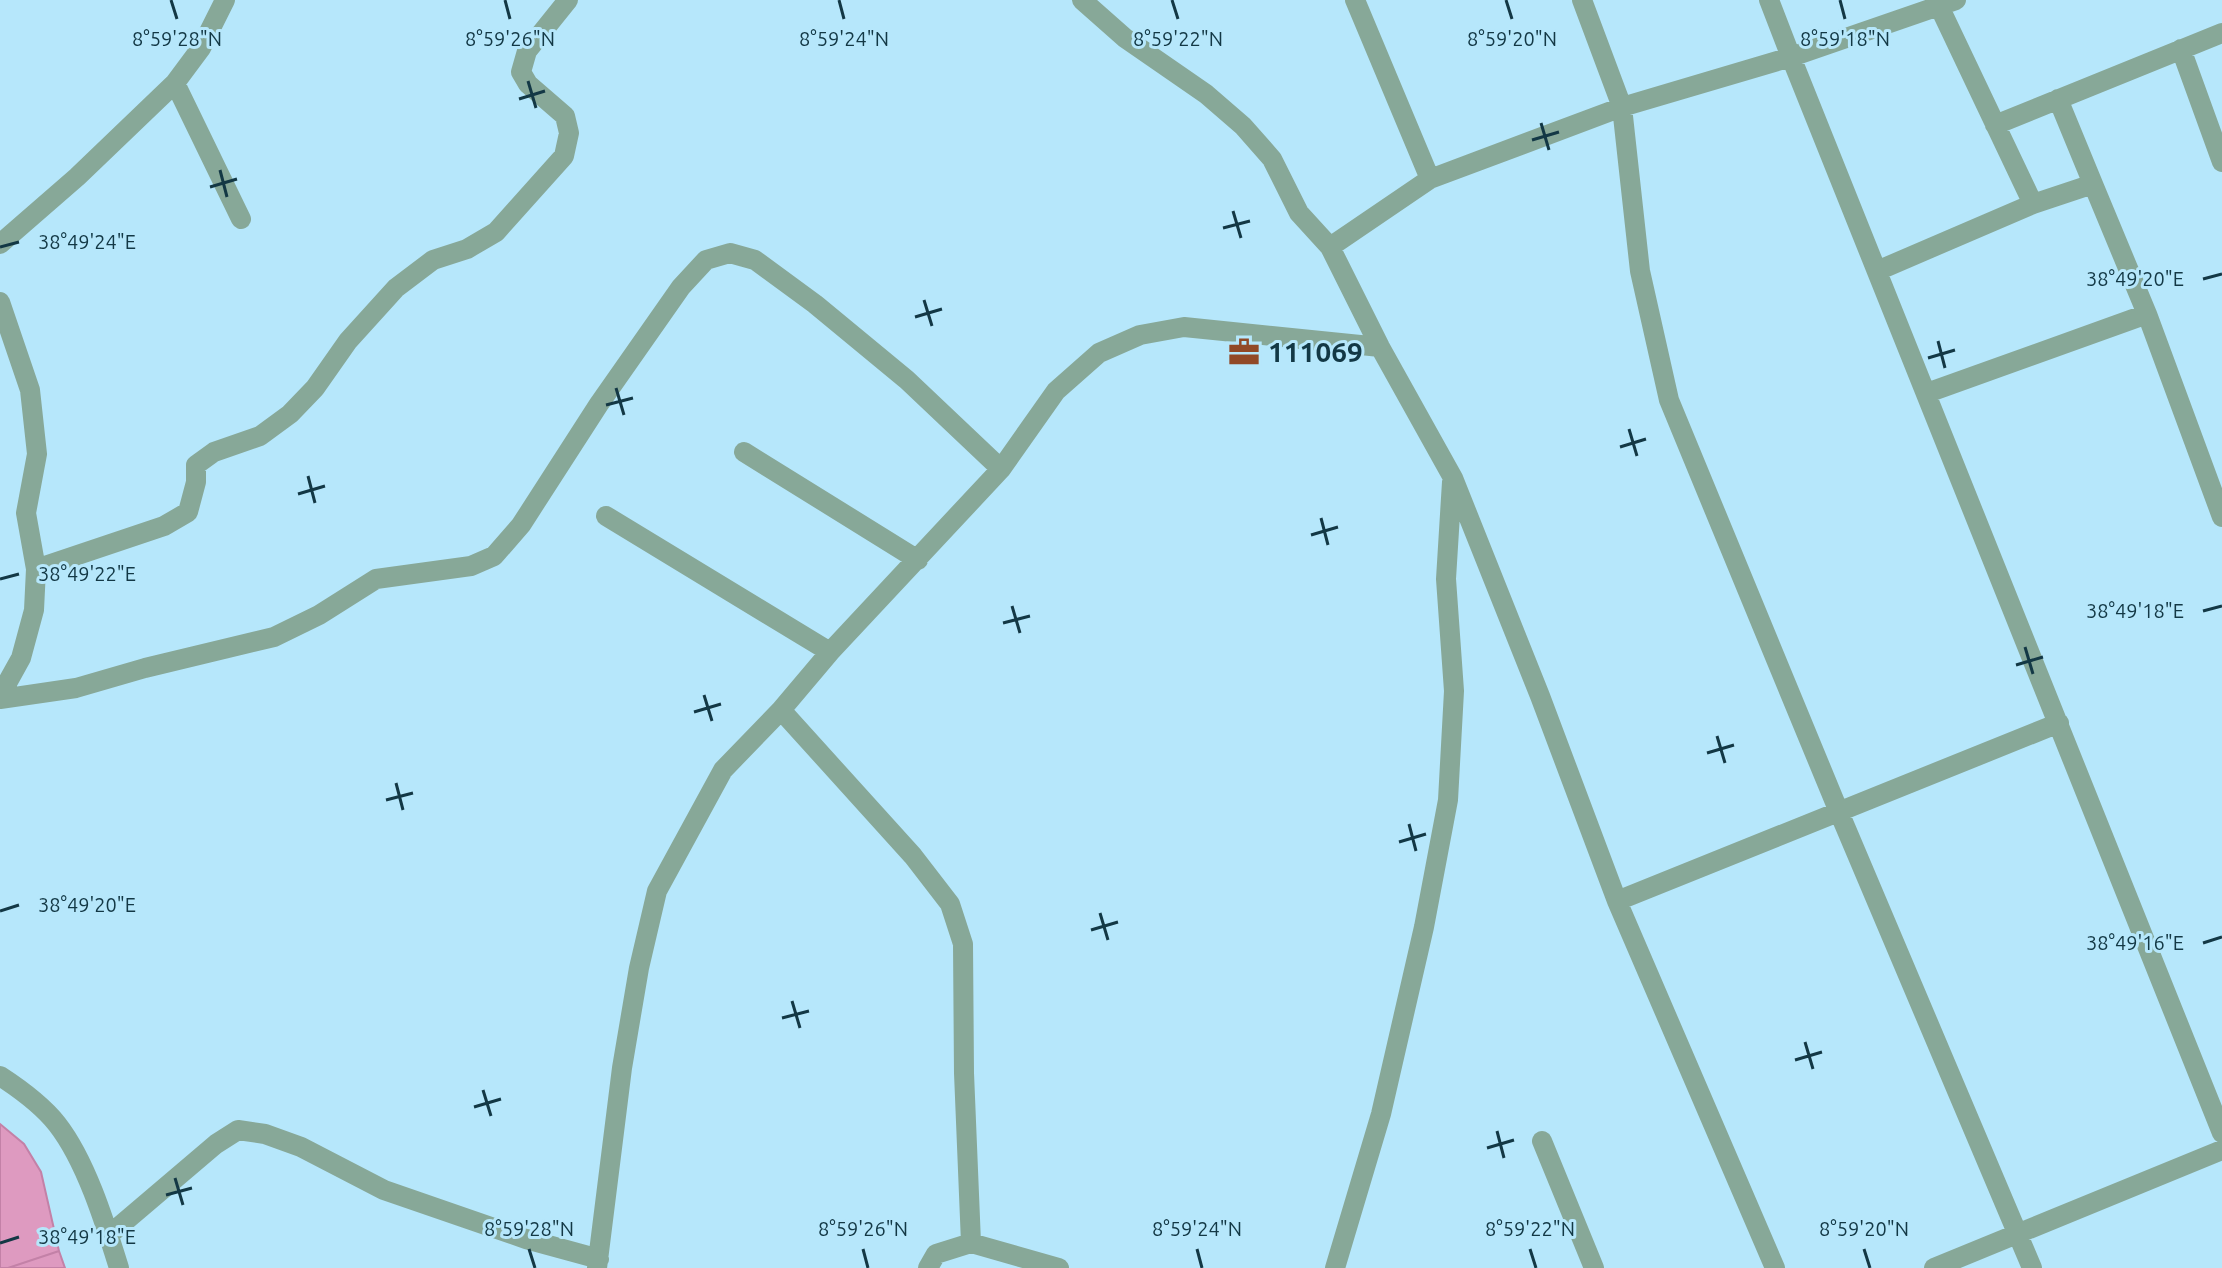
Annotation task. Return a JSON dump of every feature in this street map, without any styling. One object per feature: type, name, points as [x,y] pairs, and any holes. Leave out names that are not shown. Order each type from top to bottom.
[{"type":"street","points":[[0,244],[77,177],[175,83],[201,48],[225,0]]},
{"type":"street","points":[[36,569],[164,526],[188,512],[196,482],[196,465],[214,452],[260,436],[290,414],[315,388],[348,341],[396,288],[433,260],[467,249],[496,232],[564,156],[569,133],[565,116],[528,84],[521,72],[527,51],[568,0]]},
{"type":"street","points":[[1082,0],[1125,38],[1206,94],[1243,126],[1272,159],[1299,213],[1330,247],[1380,347],[1453,478],[1617,901],[1775,1268]]},
{"type":"street","points":[[1355,0],[1430,179]]},
{"type":"street","points":[[1582,0],[1622,107],[1640,271],[1669,400],[2032,1268]]},
{"type":"street","points":[[1769,0],[2222,1133]]},
{"type":"street","points":[[1330,247],[1430,179],[1622,107],[1791,57],[1948,3],[1995,125],[2033,204]]},
{"type":"street","points":[[1995,125],[2222,33]]},
{"type":"street","points":[[2181,49],[2222,162]]},
{"type":"street","points":[[175,83],[241,219]]},
{"type":"street","points":[[2058,99],[2147,314],[2222,517]]},
{"type":"street","points":[[1877,271],[2033,204],[2093,184]]},
{"type":"street","points":[[0,697],[76,688],[274,637],[319,615],[376,579],[471,566],[494,556],[521,525],[599,404],[681,287],[706,260],[730,253],[755,260],[815,304],[907,380],[1001,469]]},
{"type":"street","points":[[0,302],[30,390],[37,454],[26,513],[36,569],[34,610],[21,658],[0,697]]},
{"type":"street","points":[[1927,393],[2147,314]]},
{"type":"street","points":[[109,1235],[216,1144],[238,1130],[265,1134],[301,1147],[384,1190],[598,1263],[622,1068],[639,968],[657,891],[723,770],[1001,469],[1056,391],[1099,353],[1140,335],[1184,327],[1380,347]]},
{"type":"street","points":[[744,452],[918,560]]},
{"type":"street","points":[[1335,1268],[1381,1114],[1424,927],[1448,800],[1454,691],[1446,579],[1453,478]]},
{"type":"street","points":[[606,516],[830,652]]},
{"type":"street","points":[[781,710],[913,856],[950,904],[963,944],[964,1073],[971,1243]]},
{"type":"street","points":[[1617,901],[2059,723]]},
{"type":"street","points":[[0,1076],[23,1091],[57,1125],[85,1174],[119,1268]]},
{"type":"street","points":[[1542,1141],[1594,1268]]},
{"type":"street","points":[[1934,1268],[2222,1150]]},
{"type":"street","points":[[928,1268],[936,1254],[971,1243],[1059,1268]]},
{"type":"building","points":[[0,1124],[24,1144],[41,1172],[59,1251],[8,1268],[0,1268]]},
{"type":"building","points":[[59,1251],[65,1268],[8,1268]]},
{"type":"place","name":"111069","points":[[1244,352]]}]
